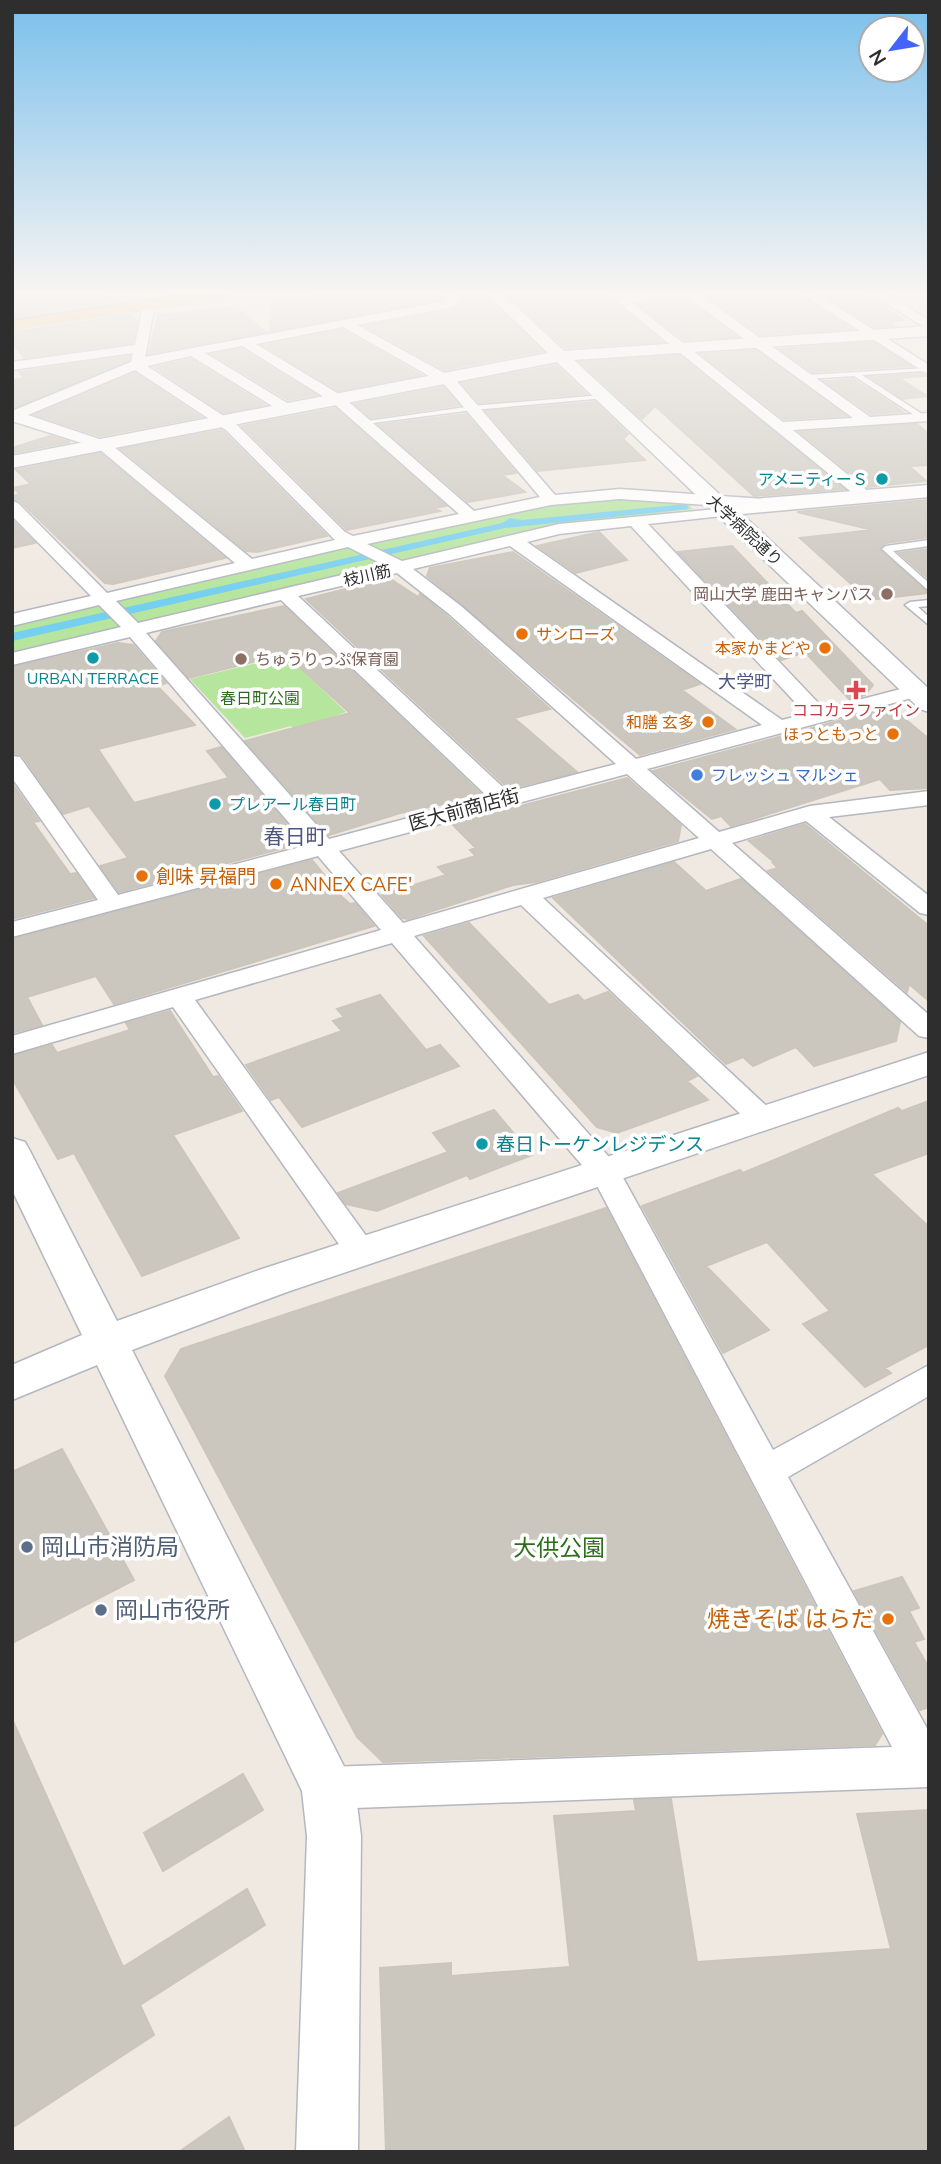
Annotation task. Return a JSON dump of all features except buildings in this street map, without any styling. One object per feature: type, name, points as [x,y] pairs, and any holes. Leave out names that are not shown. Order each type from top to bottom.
[{"type":"street","points":[[13,412],[51,395]]},
{"type":"street","points":[[189,395],[224,421],[333,530],[400,567],[455,610],[929,1030]]},
{"type":"street","points":[[264,395],[287,409]]},
{"type":"street","points":[[330,395],[365,422],[469,515]]},
{"type":"street","points":[[12,462],[358,395]]},
{"type":"street","points":[[461,395],[551,500]]},
{"type":"street","points":[[739,395],[866,496]]},
{"type":"street","points":[[832,395],[867,421]]},
{"type":"street","name":"大学病院通り","points":[[603,397],[925,693]]},
{"type":"street","points":[[13,412],[103,444],[248,565]]},
{"type":"street","points":[[780,427],[925,417]]},
{"type":"street","points":[[12,620],[119,613],[248,565],[365,549],[469,515],[551,500],[620,494],[661,485],[686,474]]},
{"type":"street","points":[[620,494],[718,505],[929,491]]},
{"type":"street","name":"枝川筋","points":[[12,659],[119,613],[285,594],[559,529],[635,520],[718,505]]},
{"type":"street","points":[[12,506],[119,613],[605,1172],[927,1766],[328,1788]]},
{"type":"street","points":[[635,520],[818,716]]},
{"type":"street","points":[[512,539],[778,727]]},
{"type":"street","points":[[285,594],[503,799]]},
{"type":"street","name":"医大前商店街","points":[[12,930],[629,765],[818,716],[925,693]]},
{"type":"street","points":[[12,762],[112,903]]},
{"type":"street","points":[[12,1045],[810,813],[929,798]]},
{"type":"street","points":[[810,813],[929,908]]},
{"type":"street","points":[[526,896],[763,1119]]},
{"type":"street","points":[[179,997],[361,1252]]},
{"type":"street","points":[[12,1383],[108,1342],[361,1252],[929,1063]]},
{"type":"street","points":[[12,1151],[328,1788],[334,1836],[327,2152]]},
{"type":"street","points":[[766,1472],[929,1379]]},
{"type":"lane","points":[[890,395],[925,417]]},
{"type":"lane","points":[[365,422],[473,408],[603,397]]},
{"type":"lane","points":[[929,545],[886,549],[929,588]]},
{"type":"lane","points":[[929,603],[910,605],[929,622]]},
{"type":"green space","points":[[609,498],[685,501],[693,509],[598,521],[499,539],[12,655],[12,623],[337,549],[552,504]]},
{"type":"green space","name":"春日町公園","points":[[287,656],[346,712],[335,716],[341,722],[298,733],[291,726],[245,738],[190,679]]},
{"type":"water","points":[[36,395],[53,395],[12,412],[12,405]]},
{"type":"water","points":[[686,504],[689,509],[505,528],[12,641],[12,633],[502,523],[510,518],[522,520]]},
{"type":"place","name":"アメニティーＳ","points":[[882,479]]},
{"type":"place","name":"岡山大学 鹿田キャンパス","points":[[887,594]]},
{"type":"place","name":"サンローズ","points":[[522,634]]},
{"type":"place","name":"本家かまどや","points":[[825,648]]},
{"type":"place","name":"URBAN TERRACE","points":[[93,658]]},
{"type":"place","name":"ちゅうりっぷ保育園","points":[[241,659]]},
{"type":"place","name":"ココカラファイン","points":[[856,690]]},
{"type":"place","name":"和膳 玄多","points":[[708,722]]},
{"type":"place","name":"ほっともっと","points":[[893,734]]},
{"type":"place","name":"フレッシュ マルシェ","points":[[697,775]]},
{"type":"place","name":"プレアール春日町","points":[[215,804]]},
{"type":"place","name":"創味 昇福門","points":[[142,876]]},
{"type":"place","name":"ANNEX CAFE'","points":[[276,884]]},
{"type":"place","name":"春日トーケンレジデンス","points":[[482,1144]]},
{"type":"place","name":"岡山市消防局","points":[[27,1547]]},
{"type":"place","name":"岡山市役所","points":[[101,1610]]},
{"type":"place","name":"焼きそば はらだ","points":[[888,1619]]},
{"type":"district","name":"大学町","points":[[745,682]]},
{"type":"district","name":"春日町","points":[[295,837]]},
{"type":"park label","name":"大供公園","points":[[559,1548]]}]
